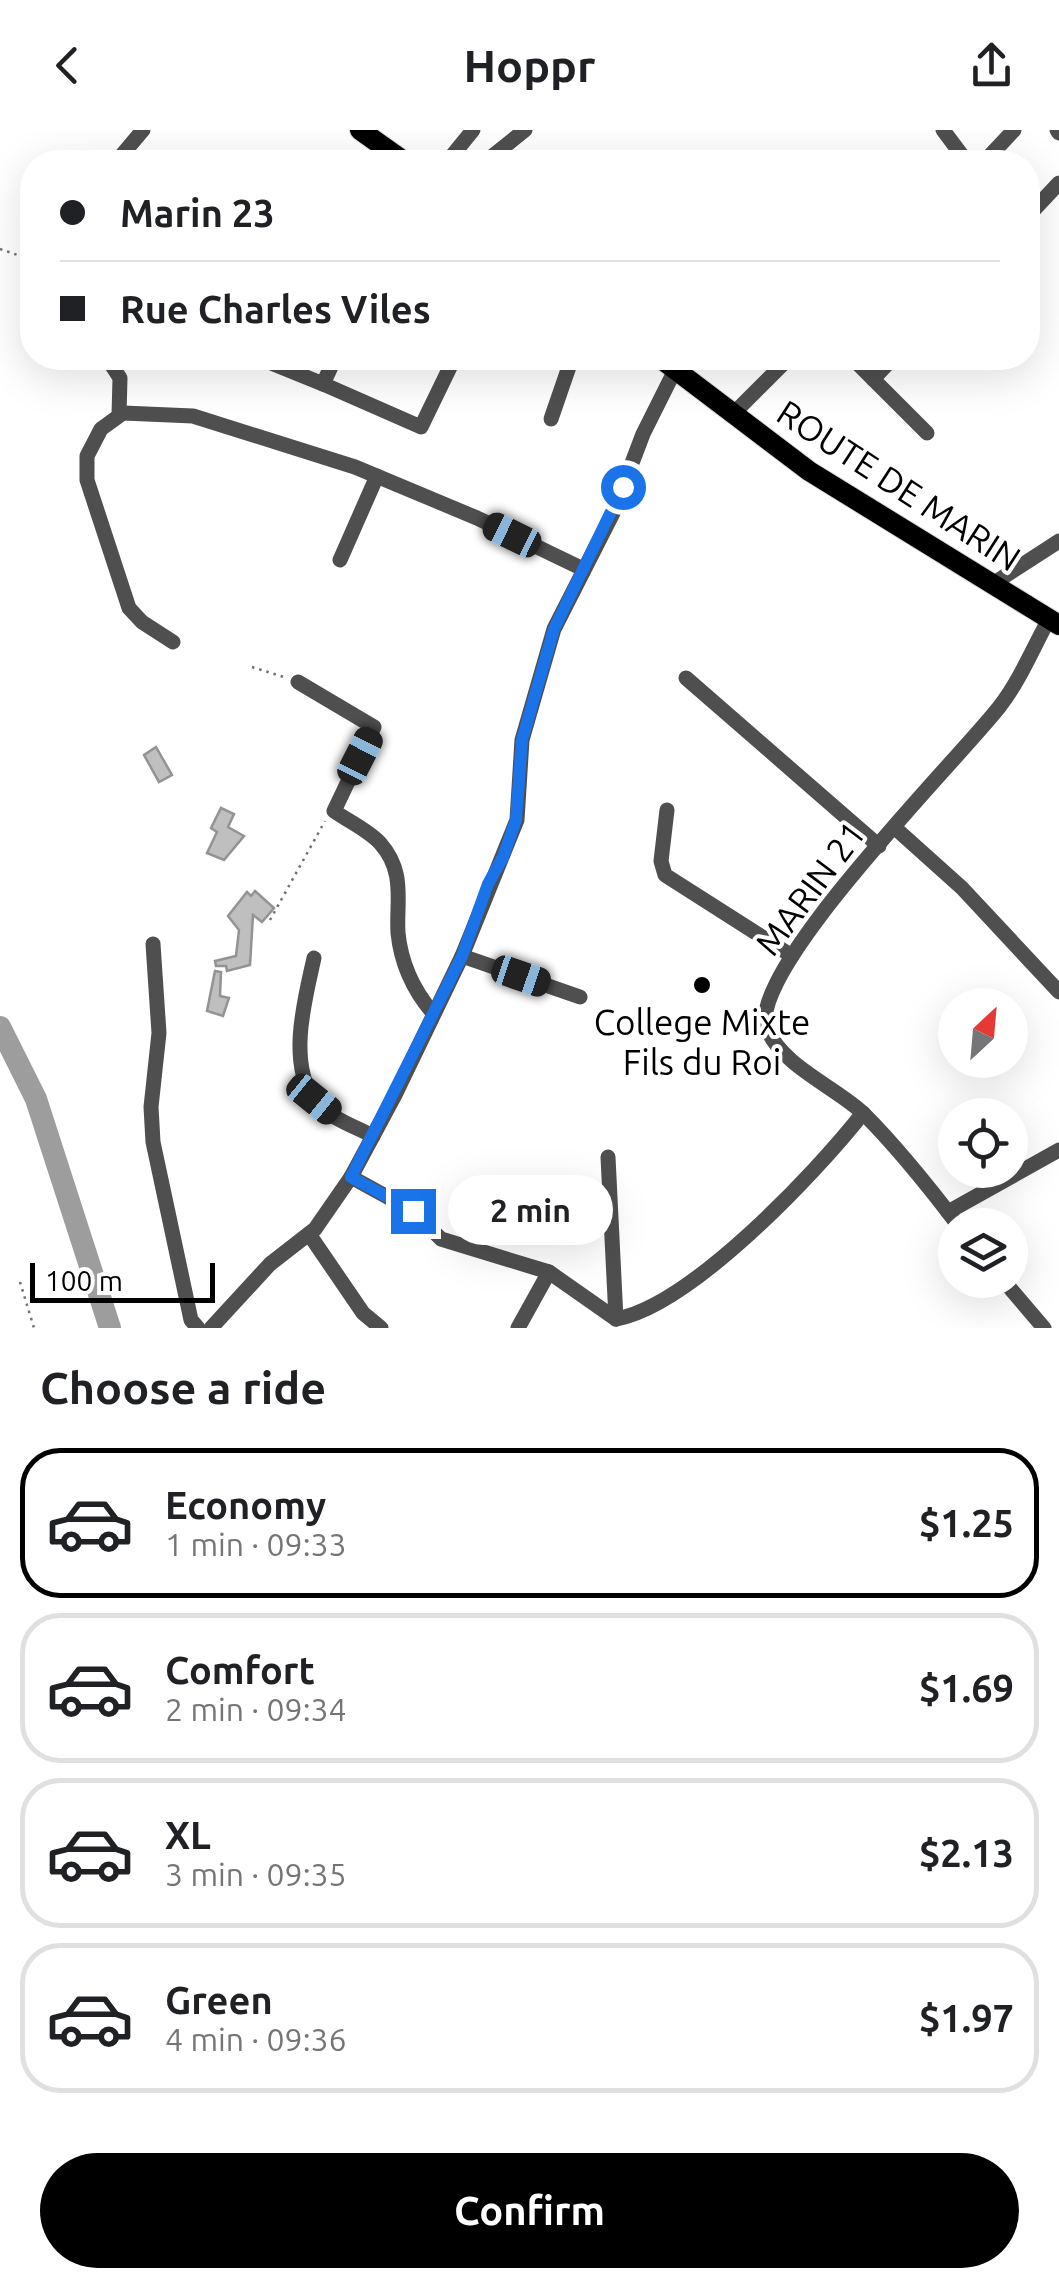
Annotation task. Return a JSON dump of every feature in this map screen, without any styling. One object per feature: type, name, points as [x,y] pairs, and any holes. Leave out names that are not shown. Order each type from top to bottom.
[{"type":"main road","points":[[360,130],[388,150]]},
{"type":"main road","name":"ROUTE DE MARIN","points":[[676,370],[808,471],[1054,622]]},
{"type":"street","points":[[126,150],[142,130]]},
{"type":"street","points":[[457,150],[473,130]]},
{"type":"street","points":[[500,150],[525,130]]},
{"type":"street","points":[[995,150],[1014,130]]},
{"type":"street","points":[[1040,203],[1059,183]]},
{"type":"street","points":[[115,370],[120,378],[119,415]]},
{"type":"street","points":[[289,370],[421,427],[449,370]]},
{"type":"street","points":[[324,384],[330,370]]},
{"type":"street","points":[[551,419],[568,370]]},
{"type":"street","points":[[211,1328],[270,1264],[309,1234],[351,1177],[462,956],[516,820],[522,740],[554,629],[613,513],[666,370]]},
{"type":"street","points":[[733,414],[777,370]]},
{"type":"street","points":[[864,370],[927,432]]},
{"type":"street","points":[[872,378],[880,370]]},
{"type":"street","points":[[173,642],[128,608],[87,480],[87,456],[102,429],[119,415],[192,416],[224,424],[377,476],[583,569]]},
{"type":"street","points":[[340,560],[377,476]]},
{"type":"street","points":[[992,585],[1059,541]]},
{"type":"street","name":"MARIN 21","points":[[944,1208],[863,1113],[800,1065],[766,1027],[766,1008],[792,956],[834,895],[1002,704],[1054,622]]},
{"type":"street","points":[[686,678],[879,846]]},
{"type":"street","points":[[298,682],[374,727],[334,811],[379,842],[387,855],[402,895],[398,922],[405,966],[417,994],[432,1012]]},
{"type":"street","points":[[668,810],[661,860],[665,875],[792,956]]},
{"type":"street","points":[[894,828],[962,888],[1059,992]]},
{"type":"street","points":[[153,944],[159,1033],[151,1107],[152,1142],[191,1320],[198,1328]]},
{"type":"street","points":[[462,956],[580,997]]},
{"type":"street","points":[[314,958],[300,1040],[303,1074],[314,1099],[336,1117],[373,1136]]},
{"type":"street","points":[[616,1324],[642,1315],[686,1286],[779,1204],[836,1148],[863,1113]]},
{"type":"street","points":[[970,1208],[1059,1150]]},
{"type":"street","points":[[608,1157],[616,1324]]},
{"type":"street","points":[[351,1177],[413,1211],[441,1240],[549,1272],[616,1324]]},
{"type":"street","points":[[309,1234],[363,1313],[380,1328]]},
{"type":"street","points":[[518,1328],[549,1272]]},
{"type":"street","points":[[1018,1298],[1044,1328]]},
{"type":"path","points":[[252,666],[298,682]]},
{"type":"path","points":[[270,920],[310,842],[334,811]]},
{"type":"path","points":[[20,1282],[34,1328]]},
{"type":"building","points":[[156,747],[172,775],[159,782],[144,755]]},
{"type":"building","points":[[221,808],[234,814],[228,827],[244,836],[224,860],[207,853],[217,832],[211,828]]},
{"type":"building","points":[[255,891],[274,908],[262,922],[253,915],[250,965],[227,971],[226,966],[216,966],[215,961],[236,956],[239,930],[228,916],[247,892],[251,896]]},
{"type":"building","points":[[215,971],[221,972],[220,996],[229,998],[223,1016],[207,1011]]},
{"type":"waterway","points":[[0,1027],[36,1099],[110,1328]]},
{"type":"place","name":"College Mixte Fils du Roi","points":[[702,985]]},
{"type":"route","points":[[413,1211],[351,1177],[462,956],[472,922],[503,857],[516,820],[522,740],[554,629],[623,487]]}]
